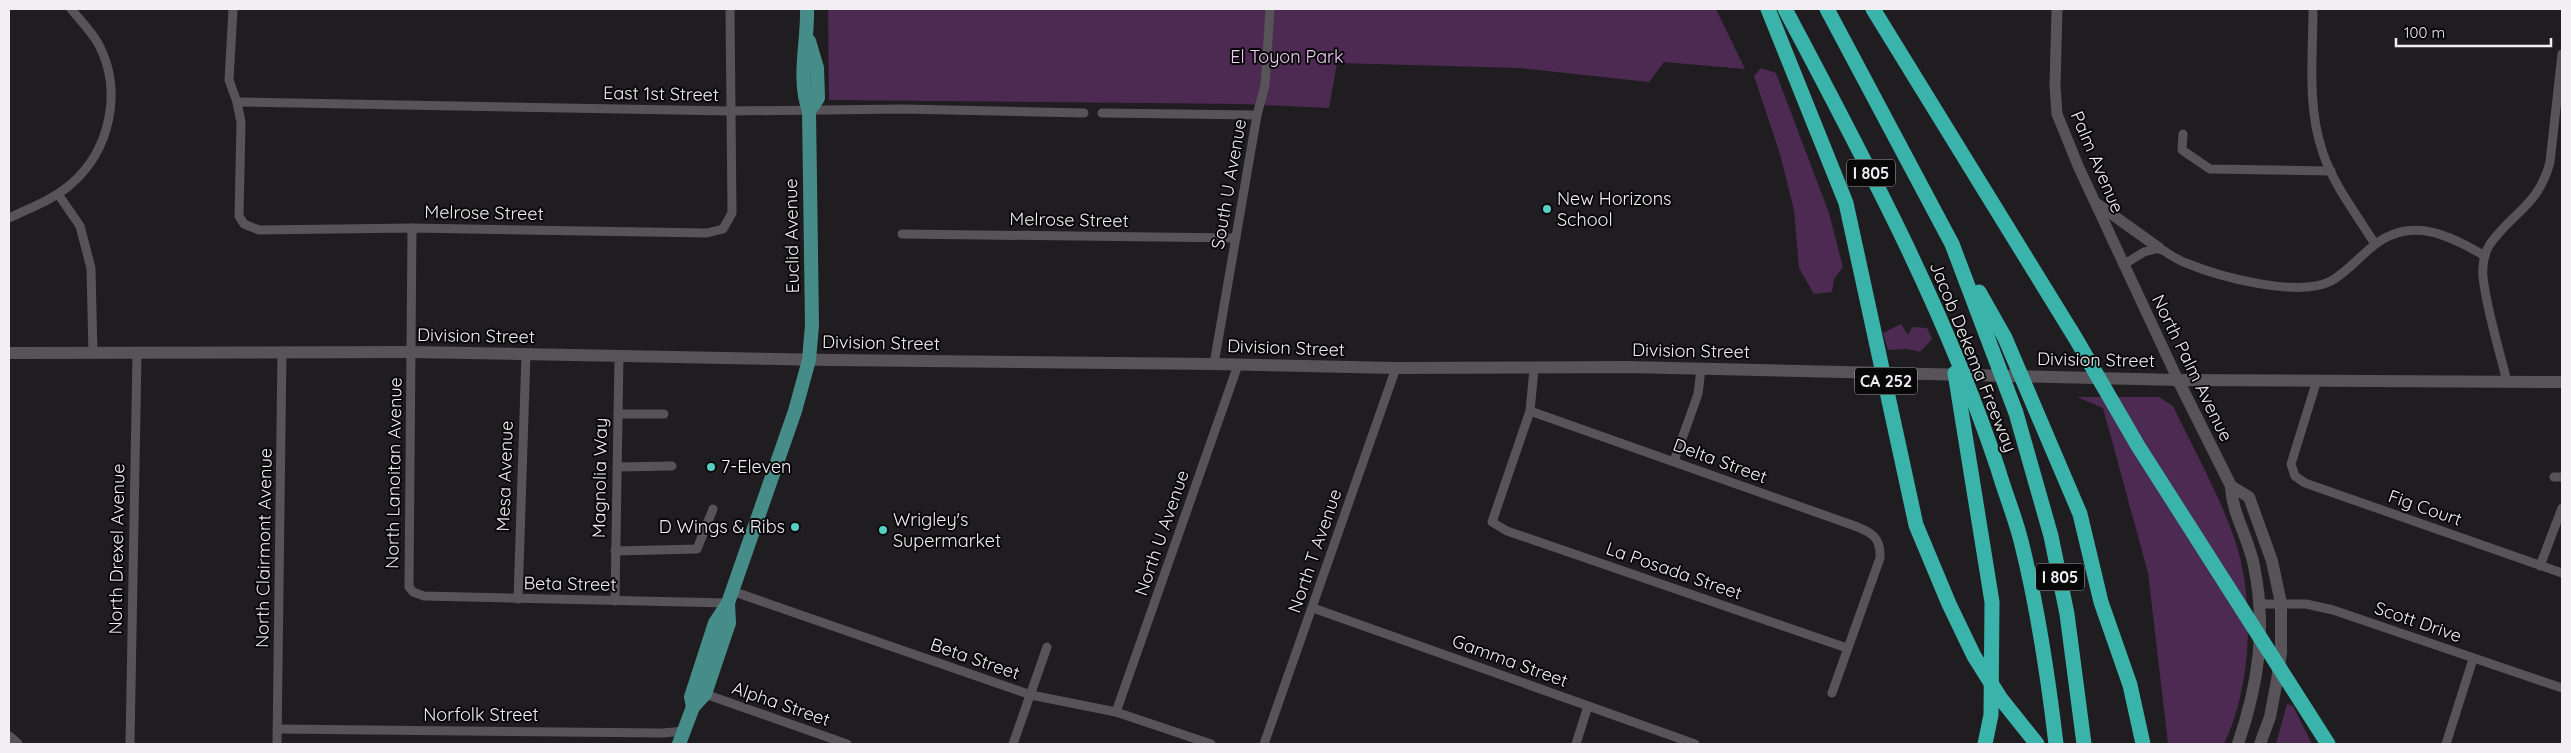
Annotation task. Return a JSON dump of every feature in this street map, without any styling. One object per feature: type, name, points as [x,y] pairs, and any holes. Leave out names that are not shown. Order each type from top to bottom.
[{"type":"highway","name":"CA 252","points":[[1768,9],[1846,203],[1896,424],[1916,525],[1949,604],[1974,656],[1996,690],[2037,744]]},
{"type":"highway","name":"Jacob Dekema Freeway","points":[[1785,9],[1872,174],[1929,290],[1949,342],[1971,410],[2021,540],[2050,686],[2056,744]]},
{"type":"highway","name":"Jacob Dekema Freeway","points":[[1827,9],[1952,244],[2016,413],[2051,536],[2063,595],[2084,744]]},
{"type":"highway","points":[[1873,9],[2076,339],[2138,446],[2328,744]]},
{"type":"highway","points":[[1952,244],[2005,338],[2042,421],[2080,514],[2101,602],[2130,685],[2143,744]]},
{"type":"highway","points":[[1971,410],[1992,602],[1991,715],[1985,744]]},
{"type":"main road","name":"Euclid Avenue","points":[[730,597],[782,451],[809,360],[812,325],[809,111],[818,98],[818,90],[817,68],[808,36],[807,9]]},
{"type":"main road","name":"Division Street","points":[[9,353],[412,352],[809,360],[1214,364],[1396,368],[1534,369],[1627,367],[2178,380],[2562,382]]},
{"type":"main road","name":"North Palm Avenue","points":[[2178,380],[2231,486],[2232,501],[2254,565],[2259,604],[2258,676],[2238,744]]},
{"type":"main road","name":"North Palm Avenue","points":[[2231,486],[2249,497],[2272,561],[2281,604],[2278,671],[2270,717],[2260,744]]},
{"type":"main road","points":[[682,738],[693,707],[705,694],[729,623],[730,597]]},
{"type":"main road","points":[[693,707],[691,697],[715,623],[730,597]]},
{"type":"street","points":[[9,218],[58,194],[78,178],[94,158],[105,135],[110,110],[110,82],[104,56],[98,44],[71,9]]},
{"type":"street","points":[[232,9],[229,80],[237,102]]},
{"type":"street","points":[[730,9],[731,111]]},
{"type":"street","name":"South U Avenue","points":[[1214,364],[1257,116],[1265,85],[1270,9]]},
{"type":"street","name":"Palm Avenue","points":[[2057,9],[2055,86],[2057,114],[2067,141],[2123,265]]},
{"type":"street","points":[[2313,9],[2314,117],[2322,151],[2330,171],[2374,244]]},
{"type":"street","points":[[2507,382],[2482,276],[2485,256],[2490,245],[2534,199],[2546,178],[2550,162],[2562,54]]},
{"type":"street","name":"East 1st Street","points":[[237,102],[731,111],[904,109],[1084,112]]},
{"type":"street","name":"Melrose Street","points":[[237,102],[241,122],[239,216],[244,224],[259,230],[412,228],[707,233],[723,229],[732,213],[731,111]]},
{"type":"street","points":[[1102,113],[1257,116]]},
{"type":"street","points":[[2183,134],[2182,150],[2210,169],[2330,171]]},
{"type":"street","points":[[58,194],[80,226],[91,268],[93,354]]},
{"type":"street","points":[[2094,202],[2159,248],[2184,263],[2214,273],[2284,288],[2309,288],[2331,281],[2374,244],[2400,232],[2429,230],[2451,237],[2485,256]]},
{"type":"street","name":"North Lanoitan Avenue","points":[[412,228],[409,587],[413,592]]},
{"type":"street","name":"Melrose Street","points":[[902,234],[1236,238]]},
{"type":"street","points":[[2123,265],[2144,252],[2159,248]]},
{"type":"street","name":"North Palm Avenue","points":[[2123,265],[2178,380]]},
{"type":"street","name":"North Clairmont Avenue","points":[[277,744],[282,351]]},
{"type":"street","name":"North Drexel Avenue","points":[[130,744],[136,354]]},
{"type":"street","name":"Mesa Avenue","points":[[518,599],[526,354]]},
{"type":"street","name":"Magnolia Way","points":[[614,601],[619,356]]},
{"type":"street","name":"North U Avenue","points":[[1116,712],[1238,365]]},
{"type":"street","name":"North T Avenue","points":[[1264,744],[1396,368]]},
{"type":"street","points":[[1530,411],[1534,369]]},
{"type":"street","points":[[1674,462],[1698,394],[1701,369]]},
{"type":"street","name":"Fig Court","points":[[2317,380],[2292,459],[2291,464],[2295,476],[2305,483],[2562,573]]},
{"type":"street","name":"Delta Street","points":[[1530,411],[1865,530],[1874,536],[1881,545],[1880,558],[1847,648]]},
{"type":"street","name":"La Posada Street","points":[[1530,411],[1492,522],[1507,531],[1847,648]]},
{"type":"street","points":[[618,414],[664,414]]},
{"type":"street","points":[[617,467],[672,466]]},
{"type":"street","points":[[2540,566],[2562,508]]},
{"type":"street","points":[[615,551],[697,549],[713,509]]},
{"type":"street","name":"Beta Street","points":[[413,592],[424,596],[614,601],[730,597],[1031,695],[1116,712],[1211,744]]},
{"type":"street","name":"Scott Drive","points":[[2259,604],[2306,604],[2333,610],[2562,688]]},
{"type":"street","name":"Gamma Street","points":[[1313,608],[1696,744]]},
{"type":"street","points":[[1013,744],[1047,647]]},
{"type":"street","points":[[1832,694],[1847,648]]},
{"type":"street","points":[[2446,744],[2473,659]]},
{"type":"street","name":"Alpha Street","points":[[705,694],[847,744]]},
{"type":"street","points":[[1576,744],[1588,706]]},
{"type":"street","name":"Norfolk Street","points":[[277,729],[656,733],[682,738]]},
{"type":"green space","name":"El Toyon Park","points":[[828,9],[1716,9],[1745,69],[1664,62],[1649,82],[1520,68],[1337,63],[1329,108],[1242,104],[829,100]]},
{"type":"green space","points":[[1761,68],[1776,73],[1829,213],[1843,267],[1834,279],[1832,292],[1814,294],[1799,268],[1794,210],[1780,154],[1754,76]]},
{"type":"green space","points":[[1901,324],[1908,335],[1912,327],[1927,328],[1932,339],[1920,352],[1907,349],[1888,350],[1883,333]]},
{"type":"green space","points":[[2077,397],[2159,397],[2173,406],[2222,506],[2235,540],[2241,564],[2246,589],[2248,616],[2245,670],[2233,721],[2224,744],[2168,744],[2148,573],[2103,408]]},
{"type":"green space","points":[[2287,704],[2293,706],[2312,744],[2276,744]]},
{"type":"place","name":"New Horizons School","points":[[1547,209]]},
{"type":"place","name":"7-Eleven","points":[[711,467]]},
{"type":"place","name":"D Wings & Ribs","points":[[795,527]]},
{"type":"place","name":"Wrigley's Supermarket","points":[[883,530]]}]
